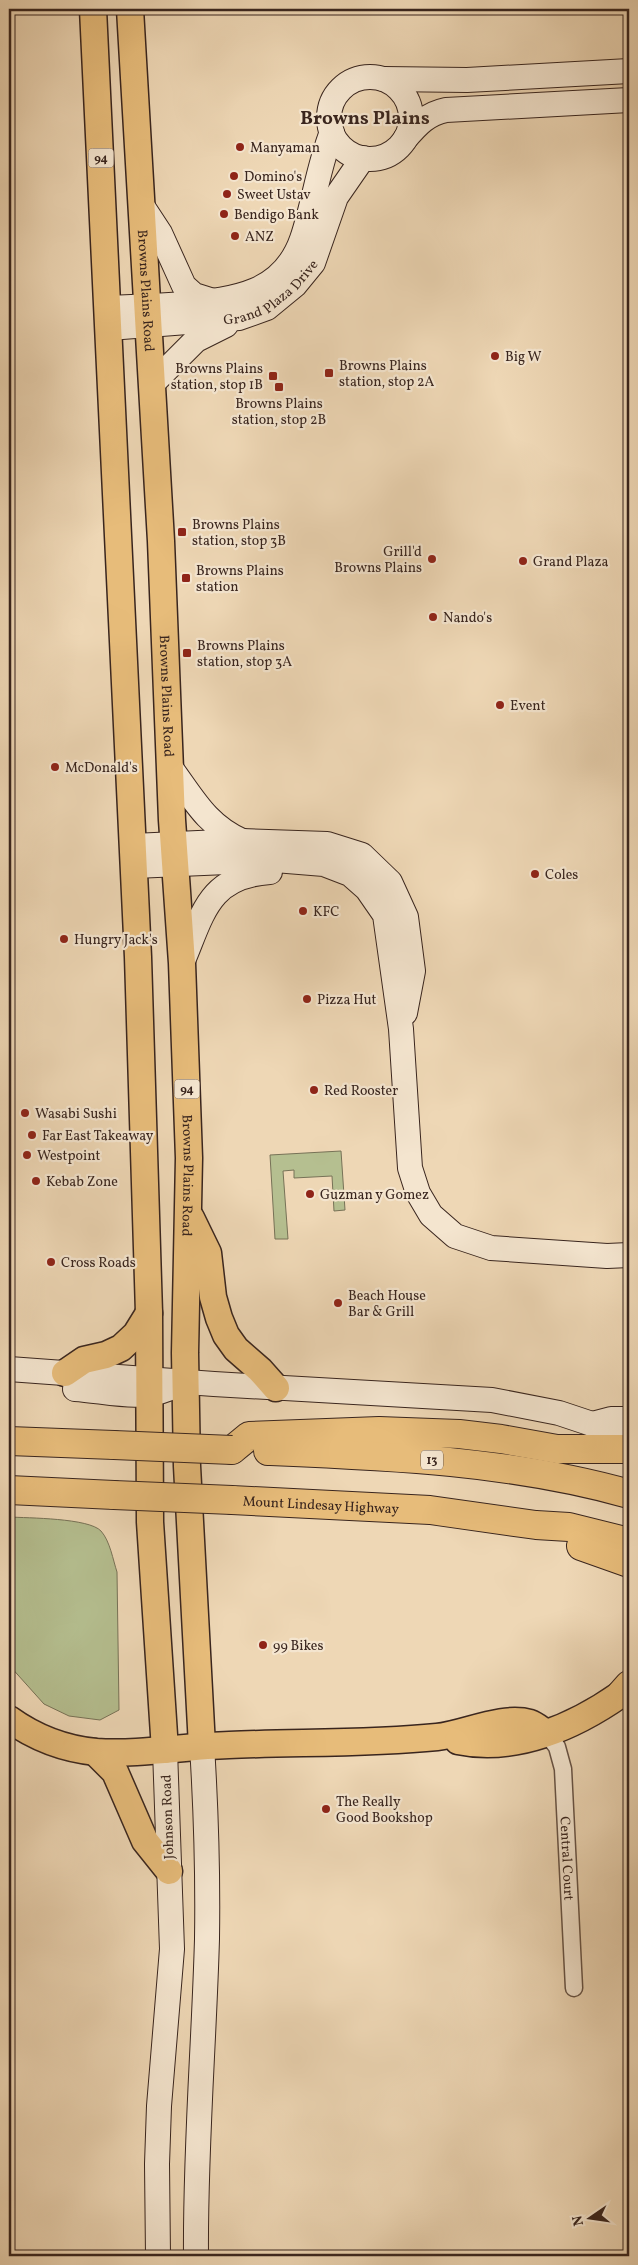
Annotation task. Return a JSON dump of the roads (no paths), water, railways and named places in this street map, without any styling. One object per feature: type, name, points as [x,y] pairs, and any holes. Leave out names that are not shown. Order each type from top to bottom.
[{"type":"highway","points":[[232,1450],[249,1436],[378,1431],[459,1434],[557,1449],[593,1437],[629,1447]]},
{"type":"highway","name":"13","points":[[9,1441],[348,1454],[447,1462],[524,1472],[629,1494]]},
{"type":"highway","name":"Mount Lindesay Highway","points":[[9,1490],[430,1510],[536,1525],[569,1527],[629,1542]]},
{"type":"highway","points":[[536,1525],[584,1547],[629,1563]]},
{"type":"main road","name":"94","points":[[93,9],[133,856],[150,1386]]},
{"type":"main road","name":"Browns Plains Road","points":[[130,9],[161,541],[170,767],[182,963],[189,1158],[185,1382]]},
{"type":"main road","points":[[189,1215],[208,1253],[213,1297],[218,1318],[226,1335],[236,1349],[260,1370],[276,1388]]},
{"type":"main road","points":[[65,1373],[84,1360],[106,1355],[121,1348],[136,1334],[149,1314]]},
{"type":"main road","points":[[185,1382],[187,1466],[202,1746]]},
{"type":"main road","name":"Johnson Road","points":[[150,1386],[150,1522],[164,1750]]},
{"type":"main road","points":[[9,1719],[33,1734],[52,1742],[95,1752],[438,1737],[476,1744],[523,1740],[546,1733],[584,1717],[626,1690]]},
{"type":"main road","points":[[95,1752],[115,1772],[145,1841],[169,1871]]},
{"type":"street","points":[[629,71],[468,80],[361,77],[350,81],[341,88],[330,109],[329,121],[332,132],[344,149],[363,158],[380,157],[390,153],[422,119],[433,113],[446,110],[629,100]]},
{"type":"street","points":[[384,79],[395,85],[409,104],[411,116],[409,128],[404,139]]},
{"type":"street","name":"Grand Plaza Drive","points":[[148,317],[246,295],[266,285],[282,272],[302,240],[324,152],[332,132]]},
{"type":"street","name":"Grand Plaza Drive","points":[[109,318],[239,318],[267,308],[284,296],[305,274],[313,262],[336,197],[363,158]]},
{"type":"street","points":[[141,204],[160,233],[184,286],[194,295],[214,301]]},
{"type":"street","points":[[152,384],[196,340],[239,318]]},
{"type":"street","points":[[170,767],[204,814],[216,827],[242,841]]},
{"type":"street","points":[[175,854],[242,841],[327,844],[362,855],[390,882],[406,917],[413,971],[401,1029]]},
{"type":"street","points":[[133,856],[175,854],[324,864],[350,874],[367,889],[385,915],[401,1029],[410,1168],[418,1193],[431,1215],[455,1236],[491,1248],[629,1256]]},
{"type":"street","points":[[182,963],[208,903],[219,889],[241,876],[284,871],[296,863]]},
{"type":"street","points":[[9,1369],[65,1373],[150,1386]]},
{"type":"street","points":[[9,1384],[150,1386],[185,1382],[492,1400],[542,1408],[593,1437],[611,1419],[629,1419]]},
{"type":"street","name":"Central Court","points":[[546,1733],[557,1747],[562,1768],[574,1988]]},
{"type":"street","points":[[196,2256],[199,2084],[206,1966],[207,1898],[202,1746]]},
{"type":"street","name":"Johnson Road","points":[[158,2256],[157,2164],[159,2106],[172,1949],[164,1750]]},
{"type":"place","name":"Manyaman","points":[[240,147]]},
{"type":"place","name":"Domino's","points":[[234,176]]},
{"type":"place","name":"Sweet Ustav","points":[[227,194]]},
{"type":"place","name":"Bendigo Bank","points":[[224,214]]},
{"type":"place","name":"ANZ","points":[[235,236]]},
{"type":"place","name":"Big W","points":[[495,356]]},
{"type":"place","name":"Browns Plains station, stop 2A","points":[[329,373]]},
{"type":"place","name":"Browns Plains station, stop 1B","points":[[273,376]]},
{"type":"place","name":"Browns Plains station, stop 2B","points":[[279,387]]},
{"type":"place","name":"Browns Plains station, stop 3B","points":[[182,532]]},
{"type":"place","name":"Grill'd Browns Plains","points":[[432,559]]},
{"type":"place","name":"Grand Plaza","points":[[523,561]]},
{"type":"place","name":"Browns Plains station","points":[[186,578]]},
{"type":"place","name":"Nando's","points":[[433,617]]},
{"type":"place","name":"Browns Plains station, stop 3A","points":[[187,653]]},
{"type":"place","name":"Event","points":[[500,705]]},
{"type":"place","name":"McDonald's","points":[[55,767]]},
{"type":"place","name":"Coles","points":[[535,874]]},
{"type":"place","name":"KFC","points":[[303,911]]},
{"type":"place","name":"Hungry Jack's","points":[[64,939]]},
{"type":"place","name":"Pizza Hut","points":[[307,999]]},
{"type":"place","name":"Red Rooster","points":[[314,1090]]},
{"type":"place","name":"Wasabi Sushi","points":[[25,1113]]},
{"type":"place","name":"Far East Takeaway","points":[[32,1135]]},
{"type":"place","name":"Westpoint","points":[[27,1155]]},
{"type":"place","name":"Kebab Zone","points":[[36,1181]]},
{"type":"place","name":"Guzman y Gomez","points":[[310,1194]]},
{"type":"place","name":"Cross Roads","points":[[51,1262]]},
{"type":"place","name":"Beach House Bar & Grill","points":[[338,1303]]},
{"type":"place","name":"99 Bikes","points":[[263,1645]]},
{"type":"place","name":"The Really Good Bookshop","points":[[326,1809]]},
{"type":"district","name":"Browns Plains","points":[[365,117]]}]
